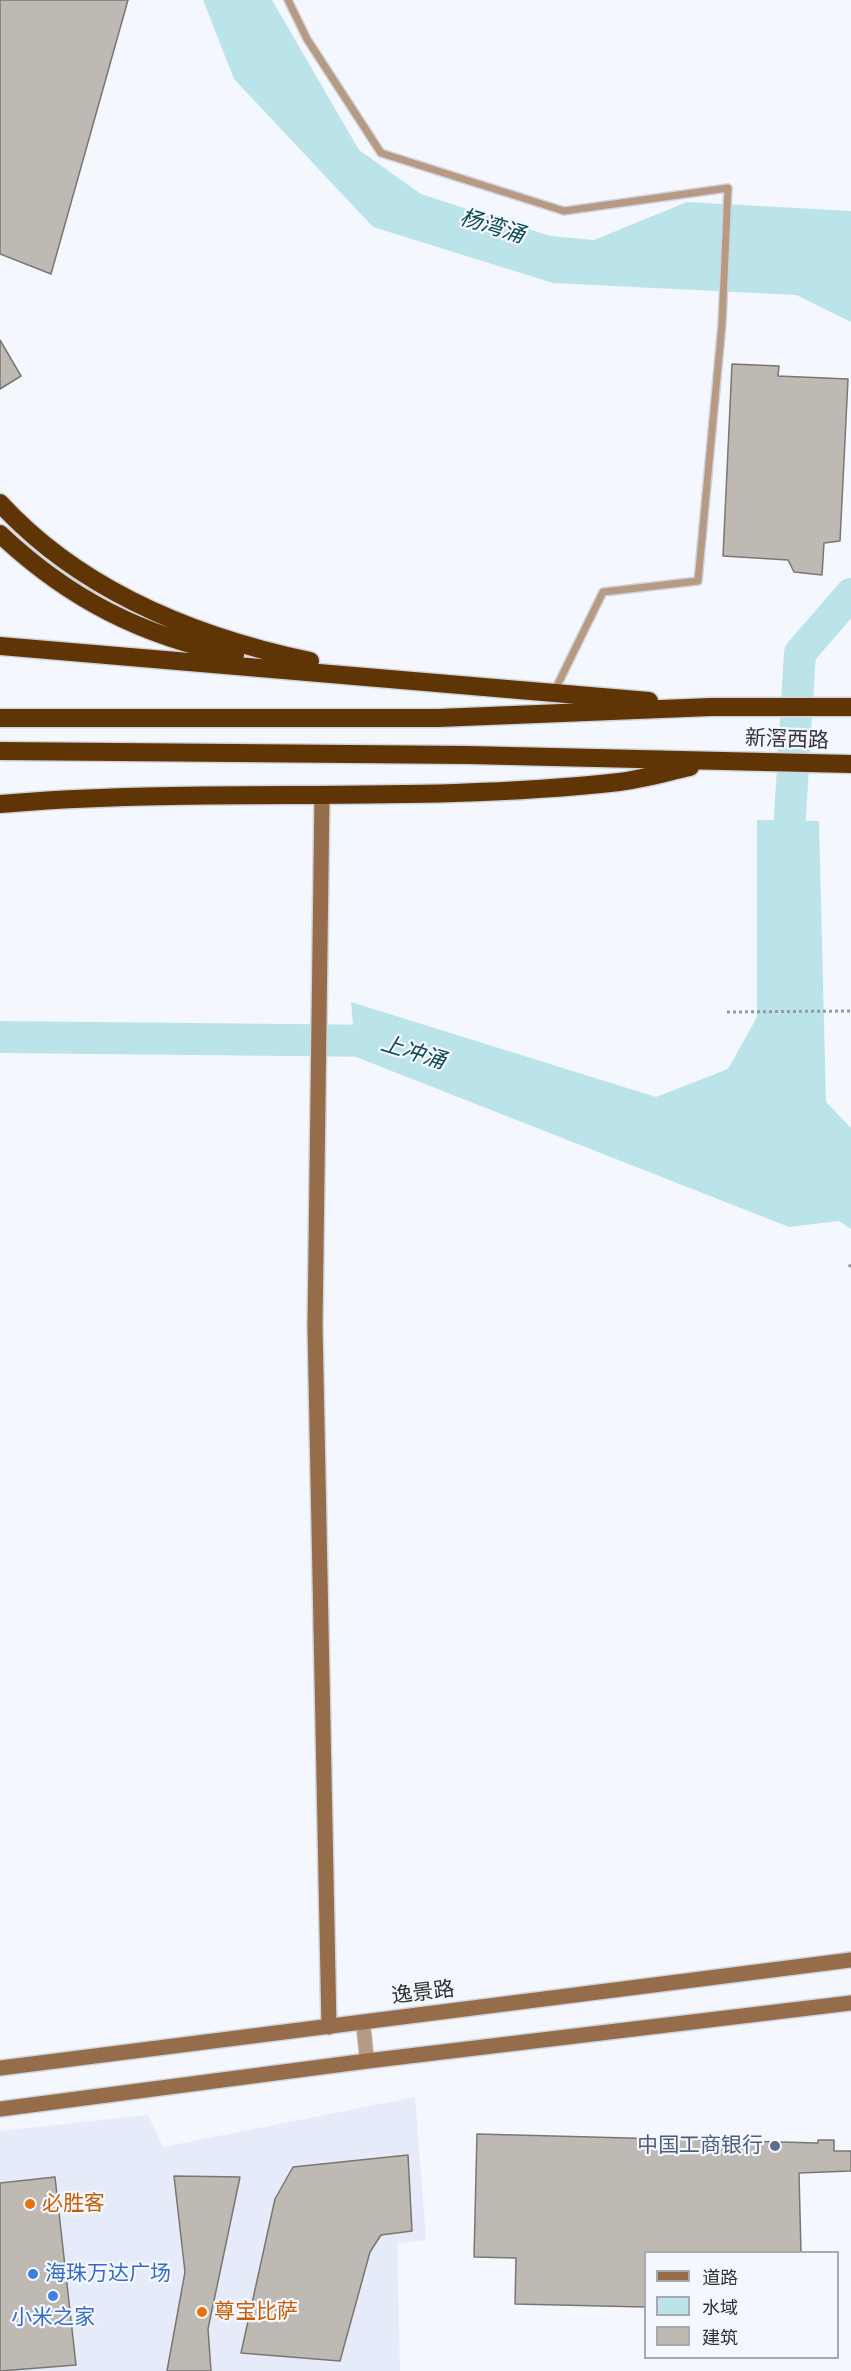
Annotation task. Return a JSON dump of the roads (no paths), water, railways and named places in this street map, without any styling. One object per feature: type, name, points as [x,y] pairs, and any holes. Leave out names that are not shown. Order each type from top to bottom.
[{"type":"highway","points":[[0,503],[76,570],[129,599],[197,629],[293,658],[379,676]]},
{"type":"highway","points":[[0,534],[63,586],[88,603],[138,626],[194,646],[294,666],[379,676]]},
{"type":"highway","points":[[0,646],[379,676],[711,707]]},
{"type":"highway","points":[[0,718],[438,718],[711,707],[851,707]]},
{"type":"highway","points":[[0,751],[721,761]]},
{"type":"highway","points":[[0,805],[83,798],[445,793],[621,781],[721,761]]},
{"type":"highway","name":"新滘西路","points":[[721,761],[851,764]]},
{"type":"main road","points":[[322,794],[315,1326],[330,2026]]},
{"type":"main road","name":"逸景路","points":[[0,2068],[851,1960]]},
{"type":"main road","points":[[0,2109],[367,2061],[851,2003]]},
{"type":"street","points":[[363,2022],[367,2061]]},
{"type":"lane","points":[[288,0],[307,39],[381,153],[564,211],[728,188],[722,324],[698,581],[603,592],[554,692]]},
{"type":"water","name":"杨湾涌","points":[[203,0],[272,0],[359,150],[421,194],[550,236],[594,240],[687,202],[851,211],[851,322],[796,295],[553,283],[373,227],[234,79]]},
{"type":"water","points":[[757,820],[819,821],[826,1102],[851,1128],[851,1229],[839,1221],[789,1227],[356,1057],[351,1002],[656,1097],[728,1069],[757,1017]]},
{"type":"waterway","points":[[787,864],[800,653],[851,594]]},
{"type":"waterway","name":"上冲涌","points":[[0,1037],[385,1041],[397,1045]]},
{"type":"place","name":"中国工商银行","points":[[775,2146]]},
{"type":"place","name":"必胜客","points":[[30,2204]]},
{"type":"place","name":"海珠万达广场","points":[[33,2274]]},
{"type":"place","name":"小米之家","points":[[53,2296]]},
{"type":"place","name":"尊宝比萨","points":[[202,2312]]}]
